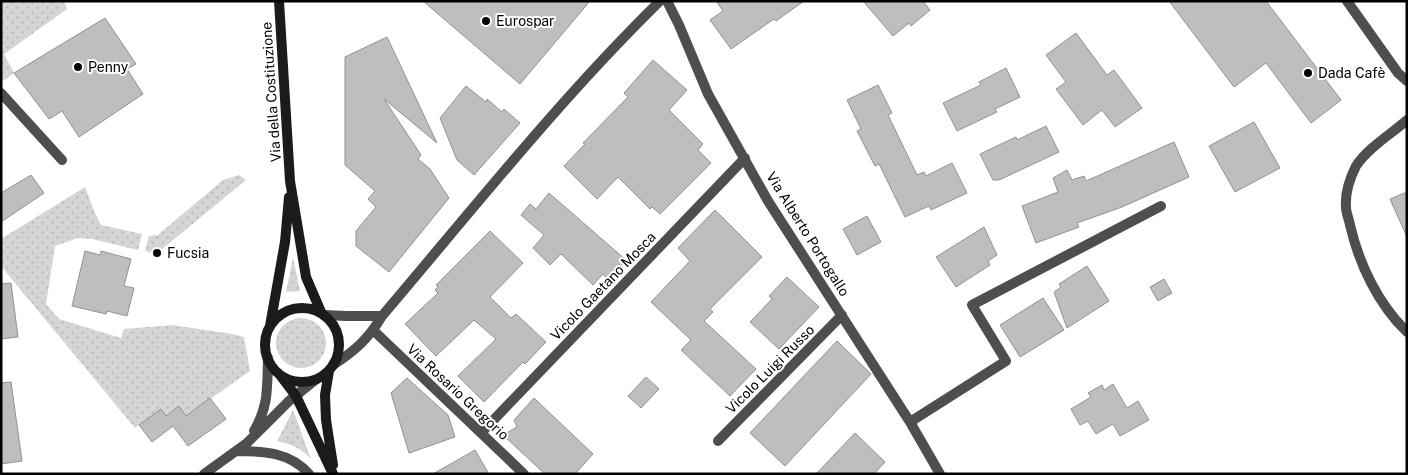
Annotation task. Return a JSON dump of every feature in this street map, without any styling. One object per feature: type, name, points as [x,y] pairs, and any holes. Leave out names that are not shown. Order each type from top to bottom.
[{"type":"main road","name":"Via della Costituzione","points":[[278,1],[290,181]]},
{"type":"main road","points":[[290,181],[306,277],[322,314]]},
{"type":"main road","points":[[290,181],[285,242],[265,349],[268,358],[277,372],[296,396],[334,474]]},
{"type":"main road","points":[[269,328],[275,319],[283,313],[292,309],[311,309],[322,314],[332,323],[338,333],[340,344],[338,355],[331,368],[325,395],[326,420],[334,474]]},
{"type":"main road","points":[[277,372],[295,381],[305,382],[315,380],[331,368]]},
{"type":"street","points":[[331,368],[353,352],[373,330],[382,316],[543,125],[660,1]]},
{"type":"street","name":"Via Alberto Portogallo","points":[[667,1],[708,94],[768,200],[910,422],[940,474]]},
{"type":"street","points":[[1347,1],[1398,73],[1407,81]]},
{"type":"street","points":[[1,93],[62,160]]},
{"type":"street","points":[[1407,120],[1370,150],[1356,166],[1348,186],[1346,207],[1355,246],[1368,276],[1381,299],[1407,332]]},
{"type":"street","name":"Vicolo Gaetano Mosca","points":[[481,433],[745,158]]},
{"type":"street","points":[[910,422],[1006,361],[972,305],[1161,206]]},
{"type":"street","points":[[322,314],[382,316]]},
{"type":"street","name":"Vicolo Luigi Russo","points":[[718,441],[842,315]]},
{"type":"street","name":"Via Rosario Gregorio","points":[[373,330],[524,474]]},
{"type":"street","points":[[247,443],[261,418],[267,400],[268,358]]},
{"type":"street","points":[[204,474],[247,443],[315,380]]},
{"type":"street","points":[[237,451],[264,451],[282,455],[296,463],[309,474]]},
{"type":"shaded area","points":[[1,1],[64,1],[67,9],[4,54],[14,73],[3,81],[1,80]]},
{"type":"shaded area","points":[[239,175],[246,180],[156,254],[145,251],[149,236],[158,235],[223,180]]},
{"type":"shaded area","points":[[85,187],[101,225],[142,234],[138,250],[92,239],[78,238],[55,246],[46,304],[59,319],[121,338],[124,329],[172,325],[244,337],[250,371],[186,416],[179,406],[166,416],[161,409],[135,428],[1,266],[1,239]]},
{"type":"shaded area","points":[[293,258],[300,291],[286,292]]},
{"type":"shaded area","points":[[306,318],[319,325],[325,333],[325,353],[319,361],[311,367],[296,368],[283,361],[277,353],[276,338],[283,325],[291,319]]},
{"type":"shaded area","points":[[293,410],[311,459],[296,447],[277,441]]},
{"type":"building","points":[[423,1],[590,1],[520,84]]},
{"type":"building","points":[[716,1],[804,1],[731,49],[710,20],[723,11]]},
{"type":"building","points":[[863,1],[923,1],[930,10],[911,26],[909,23],[893,36]]},
{"type":"building","points":[[1169,1],[1266,1],[1341,100],[1311,123],[1266,63],[1234,87]]},
{"type":"building","name":"Penny","points":[[105,18],[136,64],[127,69],[143,94],[79,137],[62,111],[49,119],[14,73]]},
{"type":"building","points":[[1076,33],[1107,75],[1114,70],[1142,108],[1115,127],[1102,110],[1083,125],[1056,89],[1066,82],[1046,55]]},
{"type":"building","points":[[387,37],[437,143],[384,99],[421,155],[418,159],[430,169],[449,198],[389,272],[356,246],[356,231],[376,207],[368,199],[375,191],[345,165],[345,57]]},
{"type":"building","points":[[653,60],[687,90],[669,110],[703,144],[698,150],[711,163],[660,214],[652,207],[650,209],[618,177],[597,199],[564,166],[585,144],[583,143],[628,97],[624,93]]},
{"type":"building","points":[[1006,68],[1020,97],[995,109],[997,112],[957,131],[943,103],[981,85],[979,82]]},
{"type":"building","points":[[878,85],[892,113],[888,115],[917,175],[924,172],[926,176],[952,163],[967,193],[931,210],[929,206],[905,217],[879,164],[875,166],[857,131],[861,129],[847,100]]},
{"type":"building","points":[[466,86],[486,102],[487,99],[502,112],[504,109],[520,123],[474,175],[457,160],[440,118]]},
{"type":"building","points":[[1254,122],[1280,168],[1235,192],[1209,146]]},
{"type":"building","points":[[1046,126],[1059,152],[999,180],[993,180],[980,154],[1016,137],[1017,140]]},
{"type":"building","points":[[1174,142],[1189,177],[1122,207],[1077,223],[1079,227],[1036,243],[1022,206],[1058,192],[1053,178],[1067,170],[1072,180],[1084,176],[1086,181]]},
{"type":"building","points":[[31,175],[44,193],[1,222],[1,193]]},
{"type":"building","points":[[1407,192],[1407,237],[1390,199]]},
{"type":"building","points":[[549,193],[626,260],[607,279],[603,274],[593,285],[561,254],[550,265],[533,248],[544,235],[521,215],[530,204],[536,209]]},
{"type":"building","points":[[715,210],[762,257],[710,309],[713,312],[704,321],[756,369],[730,396],[681,350],[691,340],[651,302],[690,261],[678,248]]},
{"type":"building","points":[[867,216],[881,242],[857,255],[843,229]]},
{"type":"building","points":[[984,227],[997,255],[988,261],[990,265],[956,287],[936,257]]},
{"type":"building","points":[[490,231],[523,263],[490,297],[511,318],[516,314],[546,342],[525,364],[523,362],[484,402],[458,376],[496,339],[474,320],[436,356],[405,324],[438,293],[435,290],[438,287],[436,285]]},
{"type":"building","points":[[85,251],[100,255],[101,251],[131,259],[124,286],[134,288],[127,316],[107,311],[106,314],[72,306]]},
{"type":"building","points":[[1087,266],[1109,301],[1067,328],[1054,292],[1061,287],[1059,284]]},
{"type":"building","points":[[787,277],[819,307],[779,349],[750,322],[772,299],[769,296]]},
{"type":"building","points":[[1164,279],[1172,293],[1158,301],[1150,287]]},
{"type":"building","points":[[11,283],[18,337],[1,339],[1,284]]},
{"type":"building","points":[[1043,298],[1064,330],[1020,357],[1000,325]]},
{"type":"building","points":[[837,341],[871,374],[785,466],[750,433]]},
{"type":"building","points":[[646,377],[659,389],[641,408],[628,396]]},
{"type":"building","points":[[407,378],[448,415],[455,437],[409,453],[391,393]]},
{"type":"building","points":[[11,382],[22,461],[1,464],[1,383]]},
{"type":"building","points":[[1113,384],[1127,408],[1138,401],[1149,420],[1120,436],[1113,424],[1096,434],[1088,421],[1080,425],[1071,409],[1091,397],[1088,393],[1102,385],[1104,390]]},
{"type":"building","points":[[210,398],[226,419],[188,446],[173,426],[152,442],[139,425],[161,409],[166,416],[179,406],[186,416]]},
{"type":"building","points":[[534,398],[593,454],[575,474],[545,474],[503,435],[517,427],[514,420]]},
{"type":"building","points":[[855,433],[885,462],[874,474],[816,474]]},
{"type":"building","points":[[475,450],[489,474],[433,474]]},
{"type":"place","name":"Eurospar","points":[[486,21]]},
{"type":"place","name":"Penny","points":[[78,67]]},
{"type":"place","name":"Dada Cafè","points":[[1308,73]]},
{"type":"place","name":"Fucsia","points":[[157,253]]}]
